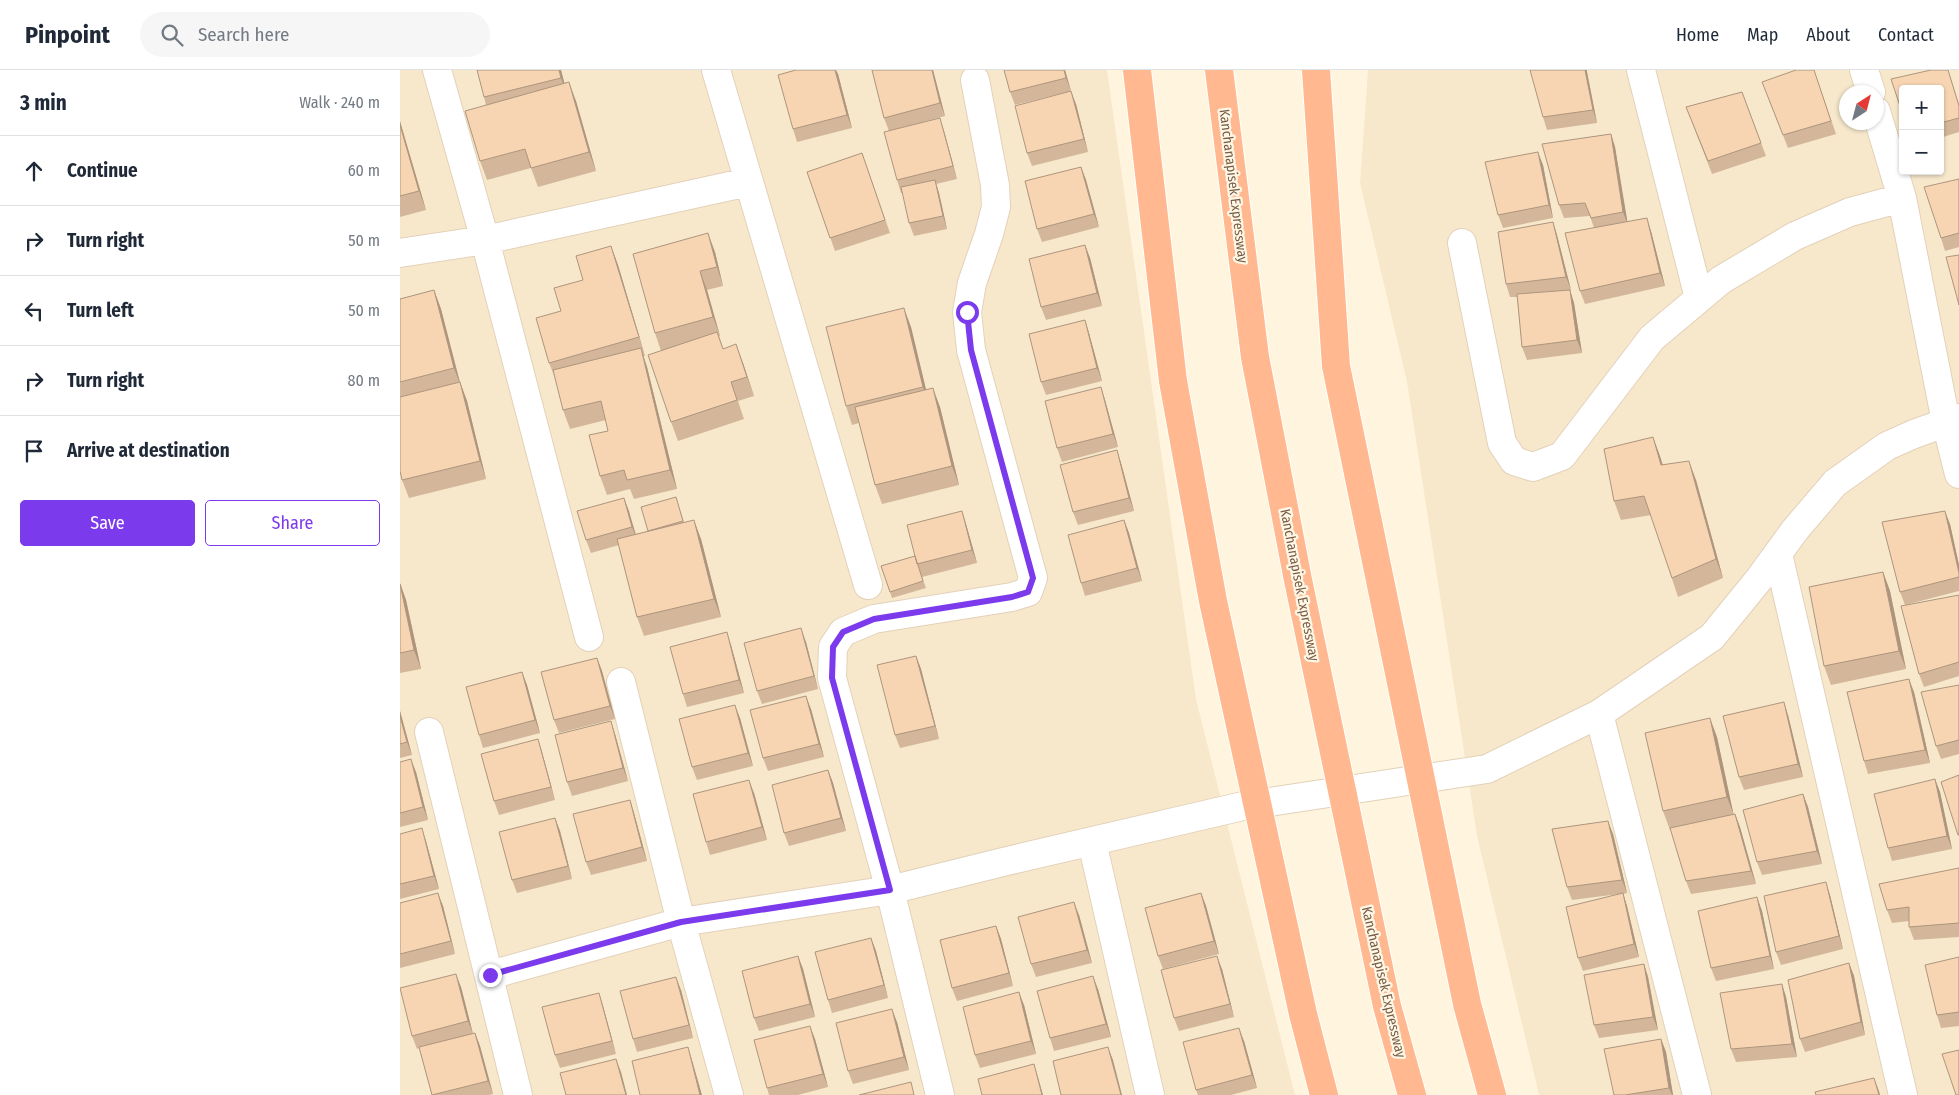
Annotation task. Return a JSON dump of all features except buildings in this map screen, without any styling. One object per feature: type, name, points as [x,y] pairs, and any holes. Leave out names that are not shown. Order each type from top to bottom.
[{"type":"highway","points":[[1137,70],[1174,381],[1213,601],[1303,1014],[1324,1095]]},
{"type":"highway","name":"Kanchanapisek Expressway","points":[[1219,70],[1255,358],[1298,580],[1387,1006],[1412,1095]]},
{"type":"highway","points":[[1316,70],[1336,366],[1467,1004],[1492,1095]]},
{"type":"street","points":[[437,70],[485,240],[590,637]]},
{"type":"street","points":[[716,70],[868,586]]},
{"type":"street","points":[[1641,70],[1699,298]]},
{"type":"street","points":[[1864,70],[1869,85]]},
{"type":"street","points":[[940,1095],[890,890],[832,678],[833,647],[843,632],[874,619],[1012,597],[1028,592],[1033,578],[971,350],[967,312],[972,283],[996,207],[995,185],[975,80]]},
{"type":"street","points":[[1881,130],[1902,198],[1952,420],[1959,474]]},
{"type":"street","points":[[400,253],[485,240],[748,182]]},
{"type":"street","points":[[1462,243],[1502,443],[1514,461],[1534,467],[1562,456],[1652,338],[1721,280],[1795,236],[1850,212],[1902,198]]},
{"type":"street","points":[[490,975],[681,922],[890,890],[1242,806],[1488,769],[1599,714],[1712,637],[1795,530],[1835,483],[1887,446],[1952,420]]},
{"type":"street","points":[[1778,554],[1903,1095]]},
{"type":"street","points":[[621,682],[681,922],[729,1095]]},
{"type":"street","points":[[1599,714],[1697,1095]]},
{"type":"street","points":[[429,732],[518,1095]]},
{"type":"street","points":[[1092,842],[1150,1095]]},
{"type":"shaded area","points":[[400,70],[1107,70],[1196,699],[1295,1095],[400,1095]]},
{"type":"shaded area","points":[[1368,70],[1959,70],[1959,1095],[1539,1095],[1477,836],[1407,382],[1360,183]]},
{"type":"route","points":[[490,975],[681,922],[890,890],[832,678],[833,647],[843,632],[874,619],[1012,597],[1028,592],[1033,578],[971,350],[967,312]]}]
